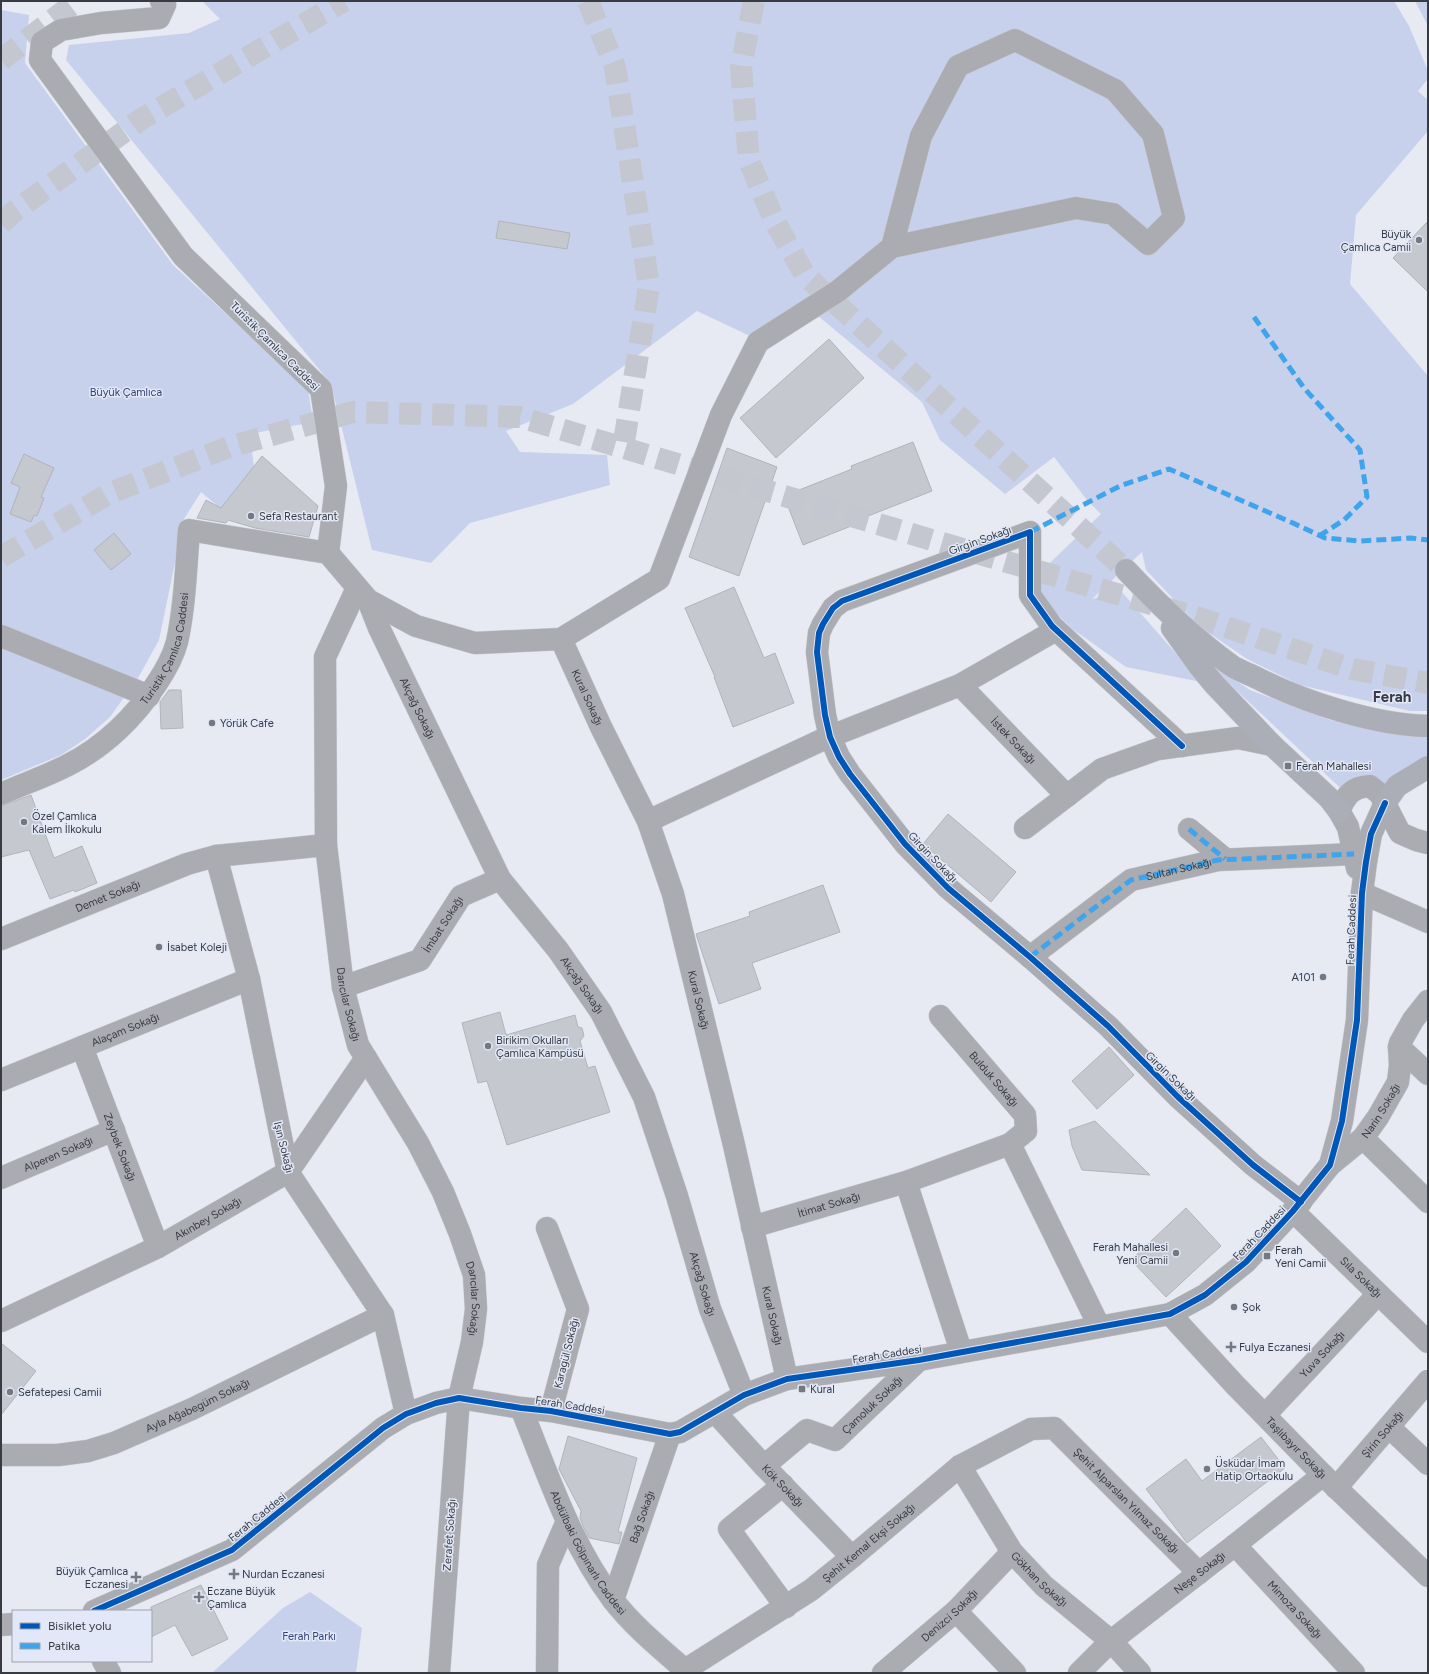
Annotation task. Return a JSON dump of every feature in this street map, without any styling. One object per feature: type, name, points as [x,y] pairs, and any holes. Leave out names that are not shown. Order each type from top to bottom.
[{"type":"main road","points":[[1339,811],[1329,798],[1272,745],[1200,667],[1126,570],[1189,632],[1233,666],[1275,688],[1326,706],[1369,718],[1428,726]]},
{"type":"main road","points":[[1385,803],[1397,786],[1428,767]]},
{"type":"street","name":"Turistik Çamlıca Caddesi","points":[[1,794],[68,765],[92,752],[129,719],[149,696],[165,670],[176,644],[182,608],[189,530],[328,553],[336,486],[321,389],[183,256],[40,60],[42,42],[61,30],[101,23],[159,18],[164,6],[161,1]]},
{"type":"street","points":[[328,553],[362,594],[416,626],[475,643],[561,639],[660,579],[721,414],[758,342],[838,291],[892,247],[1076,208],[1113,214],[1148,244],[1174,218],[1153,134],[1115,90],[1015,40],[958,66],[921,136],[892,247]]},
{"type":"street","name":"Girgin Sokağı","points":[[1056,630],[1030,595],[1030,532],[842,601],[833,608],[822,624],[817,652],[825,715],[830,737],[839,757],[850,774],[905,844],[948,888],[1030,957],[1108,1026],[1189,1108],[1253,1165],[1297,1207]]},
{"type":"street","name":"Darıcılar Sokağı","points":[[362,594],[325,657],[326,845],[343,987],[358,1045],[418,1143],[443,1192],[460,1234],[474,1275],[476,1309],[472,1342],[460,1398]]},
{"type":"street","name":"Akçağ Sokağı","points":[[362,594],[500,879],[558,950],[601,1012],[644,1096],[677,1196],[710,1309],[744,1395]]},
{"type":"street","points":[[648,821],[830,737],[960,685],[1056,630],[1182,746]]},
{"type":"street","points":[[1,636],[149,696]]},
{"type":"street","name":"Kural Sokağı","points":[[561,639],[607,740],[648,821],[673,894],[731,1133],[787,1379]]},
{"type":"street","name":"İstek Sokağı","points":[[960,685],[1067,796]]},
{"type":"street","points":[[1025,828],[1102,769],[1158,749],[1238,738],[1272,745]]},
{"type":"street","points":[[1428,843],[1416,840],[1400,833],[1380,794],[1370,786],[1361,787],[1347,795],[1339,811],[1348,827],[1362,893],[1428,922]]},
{"type":"street","name":"Ferah Caddesi","points":[[96,1610],[232,1550],[383,1428],[406,1414],[436,1403],[460,1398],[521,1408],[551,1411],[670,1434],[680,1432],[744,1395],[787,1379],[919,1360],[1170,1314],[1205,1295],[1246,1262],[1297,1207],[1330,1164],[1342,1120],[1357,1020],[1362,893],[1366,862],[1371,834],[1385,803]]},
{"type":"street","points":[[1189,829],[1225,859]]},
{"type":"street","name":"Demet Sokağı","points":[[1,939],[187,864],[216,856],[326,845]]},
{"type":"street","name":"Sultan Sokağı","points":[[1030,957],[1131,880],[1225,859],[1354,854]]},
{"type":"street","name":"Işın Sokağı","points":[[216,856],[249,979],[288,1172],[383,1315],[406,1414]]},
{"type":"street","name":"İmbat Sokağı","points":[[343,987],[420,960],[461,896],[500,879]]},
{"type":"street","name":"Alaçam Sokağı","points":[[1,1080],[249,979]]},
{"type":"street","name":"Narin Sokağı","points":[[1330,1164],[1363,1138],[1378,1117],[1398,1082],[1400,1065],[1399,1047],[1413,1020],[1428,1001]]},
{"type":"street","name":"Bulduk Sokağı","points":[[940,1016],[1025,1115],[1026,1131],[1010,1144]]},
{"type":"street","name":"Zeybek Sokağı","points":[[82,1047],[158,1247]]},
{"type":"street","points":[[1399,1047],[1428,1074]]},
{"type":"street","name":"Akınbey Sokağı","points":[[1,1321],[158,1247],[288,1172],[366,1058]]},
{"type":"street","name":"Alperen Sokağı","points":[[1,1178],[114,1130]]},
{"type":"street","points":[[1363,1138],[1428,1202]]},
{"type":"street","points":[[1010,1144],[1099,1326]]},
{"type":"street","name":"İtimat Sokağı","points":[[752,1227],[906,1182],[1010,1144]]},
{"type":"street","points":[[906,1182],[961,1352]]},
{"type":"street","name":"Sıla Sokağı","points":[[1297,1207],[1378,1294],[1428,1342]]},
{"type":"street","name":"Karagül Sokağı","points":[[547,1228],[578,1309],[551,1411]]},
{"type":"street","name":"Yuva Sokağı","points":[[1266,1414],[1378,1294]]},
{"type":"street","name":"Taşlıbayır Sokağı","points":[[1170,1314],[1329,1481],[1428,1576]]},
{"type":"street","name":"Ayla Ağabegüm Sokağı","points":[[1,1455],[58,1455],[88,1450],[114,1443],[192,1408],[383,1315]]},
{"type":"street","name":"Çamoluk Sokağı","points":[[764,1466],[807,1430],[835,1440],[919,1360]]},
{"type":"street","name":"Şirin Sokağı","points":[[1329,1481],[1389,1427],[1428,1381]]},
{"type":"street","name":"Zerafet Sokağı","points":[[439,1673],[460,1398]]},
{"type":"street","name":"Abdülbaki Gölpınarlı Caddesi","points":[[521,1408],[567,1521],[586,1558],[613,1600],[646,1636],[686,1672]]},
{"type":"street","name":"Kök Sokağı","points":[[715,1412],[764,1466],[852,1557]]},
{"type":"street","points":[[1389,1427],[1428,1464]]},
{"type":"street","name":"Şehit Kemal Ekşi Sokağı","points":[[686,1672],[811,1590],[960,1466],[1031,1429],[1054,1428]]},
{"type":"street","name":"Şehit Alparslan Yılmaz Sokağı","points":[[1054,1428],[1199,1573]]},
{"type":"street","name":"Bağ Sokağı","points":[[613,1600],[670,1434]]},
{"type":"street","name":"Gökhan Sokağı","points":[[960,1466],[1012,1552],[1044,1586],[1111,1641],[1140,1673]]},
{"type":"street","name":"Neşe Sokağı","points":[[1080,1673],[1111,1641],[1235,1545],[1329,1481]]},
{"type":"street","points":[[783,1485],[729,1530],[786,1607]]},
{"type":"street","points":[[546,1673],[548,1565],[567,1521]]},
{"type":"street","name":"Mimoza Sokağı","points":[[1235,1545],[1354,1673]]},
{"type":"street","name":"Denizci Sokağı","points":[[883,1673],[956,1611],[1012,1552]]},
{"type":"street","points":[[956,1611],[1015,1673]]},
{"type":"street","points":[[1,1625],[12,1624]]},
{"type":"street","points":[[104,1662],[110,1673]]},
{"type":"green space","points":[[202,1],[1394,1],[1409,26],[1428,71],[1428,79],[1418,91],[1428,100],[1428,131],[1356,215],[1350,284],[1428,376],[1428,711],[1410,711],[1300,685],[1247,659],[1199,626],[1146,570],[1142,552],[1092,599],[1121,591],[1201,682],[1126,667],[1074,630],[1033,592],[1033,579],[1101,514],[1087,500],[1054,457],[1005,494],[940,440],[922,402],[818,316],[750,336],[697,311],[573,404],[506,431],[520,452],[607,455],[610,485],[470,523],[431,563],[372,550],[331,384],[66,60],[69,45],[189,33],[220,19]]},
{"type":"green space","points":[[1415,1],[1428,1],[1428,26]]},
{"type":"green space","name":"Büyük Çamlıca","points":[[1,10],[29,15],[25,63],[173,265],[308,389],[313,422],[250,434],[254,468],[226,513],[201,492],[184,519],[159,640],[138,678],[110,717],[85,739],[61,755],[1,780]]},
{"type":"green space","points":[[1203,659],[1250,690],[1330,720],[1428,737],[1428,763],[1390,791],[1352,799]]},
{"type":"green space","name":"Ferah Parkı","points":[[310,1592],[362,1628],[356,1673],[212,1673],[283,1608]]},
{"type":"building","points":[[499,221],[570,233],[567,249],[496,238]]},
{"type":"building","name":"Büyük Çamlıca Camii","points":[[1428,221],[1428,292],[1393,258]]},
{"type":"building","points":[[829,339],[864,378],[776,458],[740,418]]},
{"type":"building","points":[[913,442],[932,491],[863,518],[864,521],[803,545],[784,496],[852,469],[851,466]]},
{"type":"building","points":[[727,448],[777,467],[739,576],[689,557]]},
{"type":"building","points":[[24,454],[54,468],[41,497],[44,498],[37,516],[34,515],[31,522],[10,514],[20,487],[11,483]]},
{"type":"building","points":[[262,456],[318,506],[309,537],[255,528],[228,520],[226,523],[197,518],[206,500],[221,508]]},
{"type":"building","points":[[114,533],[131,554],[111,570],[94,550]]},
{"type":"building","points":[[734,587],[764,658],[775,653],[794,703],[733,727],[715,677],[685,608]]},
{"type":"building","points":[[169,690],[181,690],[183,728],[161,729],[160,702]]},
{"type":"building","points":[[31,795],[54,858],[82,846],[97,883],[75,892],[74,890],[50,899],[29,850],[1,857],[1,806]]},
{"type":"building","points":[[948,814],[1016,872],[991,902],[923,844]]},
{"type":"building","points":[[823,885],[840,932],[752,963],[761,989],[719,1004],[696,934],[750,916],[749,912]]},
{"type":"building","points":[[500,1012],[506,1035],[575,1015],[578,1027],[582,1028],[584,1036],[580,1041],[588,1068],[595,1066],[610,1112],[507,1145],[487,1081],[478,1083],[462,1023]]},
{"type":"building","points":[[1109,1047],[1134,1075],[1097,1109],[1072,1081]]},
{"type":"building","points":[[1095,1121],[1150,1175],[1082,1170],[1072,1146],[1069,1130]]},
{"type":"building","name":"Ferah Mahallesi Yeni Camii","points":[[1186,1208],[1221,1246],[1166,1297],[1131,1260]]},
{"type":"building","name":"Sefatepesi Camii","points":[[1,1343],[36,1371],[1,1415]]},
{"type":"building","points":[[568,1436],[637,1458],[618,1532],[622,1532],[619,1544],[589,1538],[583,1526],[580,1518],[581,1511],[559,1469]]},
{"type":"building","points":[[1261,1437],[1285,1468],[1187,1543],[1146,1489],[1186,1459],[1202,1481]]},
{"type":"building","points":[[201,1585],[228,1639],[192,1656],[175,1625],[152,1636],[151,1607]]},
{"type":"tunnel","points":[[1,60],[77,1]]},
{"type":"tunnel","points":[[1,224],[12,213],[143,118],[344,1]]},
{"type":"tunnel","points":[[588,1],[615,67],[649,286],[623,448]]},
{"type":"tunnel","points":[[754,1],[741,67],[749,161],[775,222],[805,275],[1126,570]]},
{"type":"tunnel","points":[[1,557],[110,493],[229,447],[353,412],[520,417],[1199,618],[1352,669],[1428,683]]},
{"type":"marked path","points":[[1254,317],[1304,388],[1360,450],[1367,497],[1344,520],[1319,536]]},
{"type":"marked path","points":[[1030,532],[1120,486],[1169,469],[1325,538],[1360,541],[1411,538],[1428,540]]},
{"type":"marked path","points":[[1189,829],[1225,859]]},
{"type":"marked path","points":[[1030,957],[1131,880],[1218,860],[1354,854]]},
{"type":"cycle path","points":[[1182,746],[1052,626],[1030,595],[1030,532],[842,601],[833,608],[819,633],[817,652],[825,715],[830,737],[839,757],[850,774],[905,844],[948,888],[1030,957],[1108,1026],[1178,1097],[1253,1165],[1301,1202]]},
{"type":"cycle path","points":[[96,1610],[232,1550],[383,1428],[406,1414],[436,1403],[459,1398],[521,1408],[551,1411],[670,1434],[680,1432],[744,1395],[787,1379],[919,1360],[1170,1314],[1205,1295],[1246,1262],[1293,1211],[1330,1165],[1342,1121],[1357,1020],[1362,893],[1366,862],[1371,834],[1385,803]]},
{"type":"place","name":"Büyük Çamlıca Camii","points":[[1419,240]]},
{"type":"place","name":"Sefa Restaurant","points":[[251,516]]},
{"type":"place","name":"Yörük Cafe","points":[[212,723]]},
{"type":"place","name":"Ferah Mahallesi","points":[[1288,766]]},
{"type":"place","name":"Özel Çamlıca Kalem İlkokulu","points":[[24,822]]},
{"type":"place","name":"İsabet Koleji","points":[[159,947]]},
{"type":"place","name":"A101","points":[[1323,977]]},
{"type":"place","name":"Birikim Okulları Çamlıca Kampüsü","points":[[488,1046]]},
{"type":"place","name":"Ferah Mahallesi Yeni Camii","points":[[1176,1253]]},
{"type":"place","name":"Ferah Yeni Camii","points":[[1267,1256]]},
{"type":"place","name":"Şok","points":[[1234,1307]]},
{"type":"place","name":"Fulya Eczanesi","points":[[1231,1347]]},
{"type":"place","name":"Kural","points":[[802,1389]]},
{"type":"place","name":"Sefatepesi Camii","points":[[10,1392]]},
{"type":"place","name":"Üsküdar İmam Hatip Ortaokulu","points":[[1207,1469]]},
{"type":"place","name":"Nurdan Eczanesi","points":[[234,1574]]},
{"type":"place","name":"Büyük Çamlıca Eczanesi","points":[[136,1577]]},
{"type":"place","name":"Eczane Büyük Çamlıca","points":[[199,1597]]},
{"type":"district","name":"Ferah","points":[[1392,697]]}]
